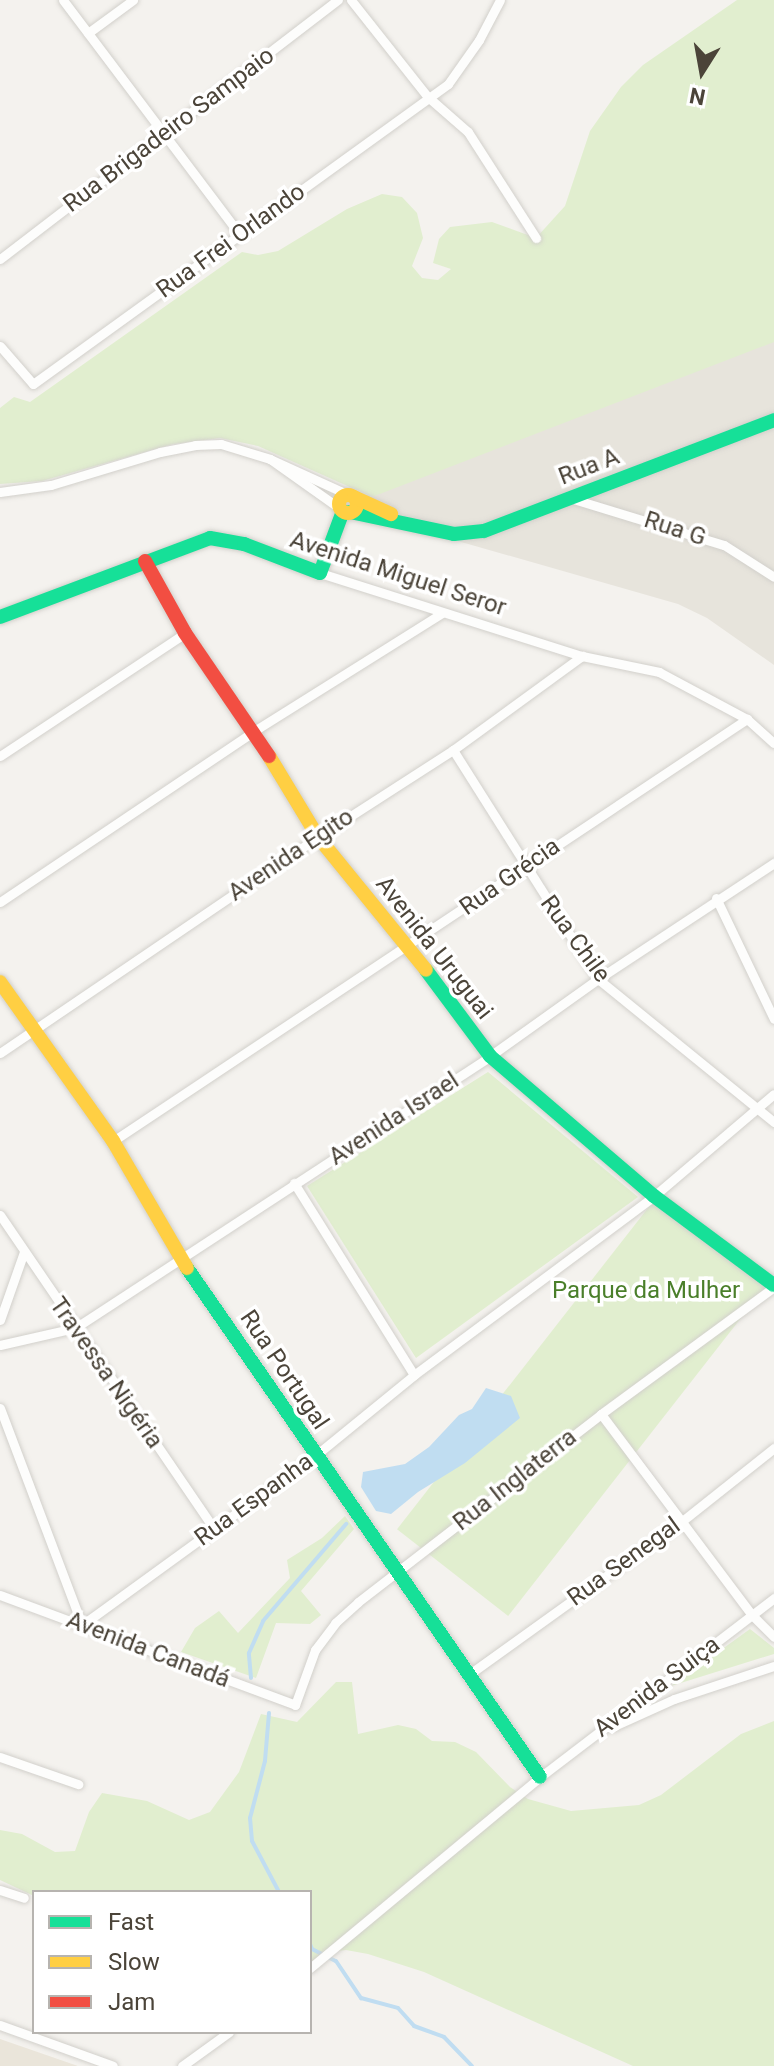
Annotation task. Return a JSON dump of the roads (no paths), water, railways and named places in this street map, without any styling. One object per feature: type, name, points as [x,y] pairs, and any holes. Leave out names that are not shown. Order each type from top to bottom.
[{"type":"street","points":[[63,0],[240,235]]},
{"type":"street","points":[[88,33],[133,0]]},
{"type":"street","name":"Rua Brigadeiro Sampaio","points":[[0,259],[338,0]]},
{"type":"street","points":[[351,0],[428,97],[468,132],[536,238]]},
{"type":"street","name":"Rua Frei Orlando","points":[[0,346],[33,384],[448,84],[479,40],[500,0]]},
{"type":"street","name":"Rua A","points":[[270,459],[345,511],[454,534],[484,531],[774,420]]},
{"type":"street","name":"Rua A","points":[[0,492],[51,485],[195,445],[235,447],[270,459],[418,525]]},
{"type":"street","points":[[320,573],[345,511],[341,498],[351,496]]},
{"type":"street","name":"Rua G","points":[[569,498],[724,545],[774,577]]},
{"type":"street","name":"Avenida Miguel Seror","points":[[0,617],[199,542],[224,539],[442,613],[582,656],[659,672],[747,719],[774,743]]},
{"type":"street","name":"Avenida Uruguai","points":[[145,561],[185,633],[254,731],[318,837],[409,947],[490,1056],[654,1196],[774,1286]]},
{"type":"street","points":[[0,902],[254,731],[442,613]]},
{"type":"street","points":[[0,756],[185,633]]},
{"type":"street","name":"Avenida Egito","points":[[0,1053],[318,837],[453,750],[582,656]]},
{"type":"street","name":"Rua Grécia","points":[[113,1141],[409,947],[523,866],[747,719]]},
{"type":"street","name":"Rua Chile","points":[[453,750],[523,866],[598,979],[774,1122]]},
{"type":"street","name":"Avenida Israel","points":[[0,1345],[75,1328],[490,1056],[716,898],[774,863]]},
{"type":"street","points":[[716,898],[774,1019]]},
{"type":"street","name":"Rua Portugal","points":[[0,982],[113,1141],[181,1259],[396,1572],[471,1673],[540,1777]]},
{"type":"street","name":"Rua Espanha","points":[[82,1625],[316,1455],[414,1375],[654,1196],[774,1094]]},
{"type":"street","points":[[294,1183],[414,1375]]},
{"type":"street","name":"Travessa Nigéria","points":[[0,1215],[214,1529]]},
{"type":"street","points":[[0,1320],[24,1252]]},
{"type":"street","name":"Rua Inglaterra","points":[[295,1705],[315,1650],[335,1623],[396,1572],[601,1414],[774,1286]]},
{"type":"street","points":[[0,1408],[82,1625]]},
{"type":"street","points":[[601,1414],[752,1615],[774,1637]]},
{"type":"street","name":"Rua Senegal","points":[[471,1673],[681,1522],[774,1448]]},
{"type":"street","name":"Avenida Canadá","points":[[0,1595],[295,1705]]},
{"type":"street","name":"Avenida Suiça","points":[[312,1966],[540,1777],[774,1598]]},
{"type":"street","points":[[595,1735],[674,1699],[774,1666]]},
{"type":"street","points":[[0,1757],[78,1784]]},
{"type":"street","points":[[0,1890],[24,1898]]},
{"type":"street","points":[[0,2025],[113,2066]]},
{"type":"street","points":[[182,2066],[226,2034]]},
{"type":"water","points":[[486,1388],[511,1396],[520,1418],[465,1463],[418,1492],[391,1514],[376,1511],[361,1487],[363,1472],[405,1464],[429,1447],[459,1415],[472,1409]]},
{"type":"waterway","points":[[251,1678],[249,1653],[263,1621],[346,1524]]},
{"type":"waterway","points":[[269,1713],[265,1761],[250,1818],[252,1841],[278,1890]]},
{"type":"waterway","points":[[312,1949],[336,1961],[361,1998],[398,2008],[414,2026],[444,2037],[472,2066]]},
{"type":"park label","name":"Parque da Mulher","points":[[646,1291]]}]
